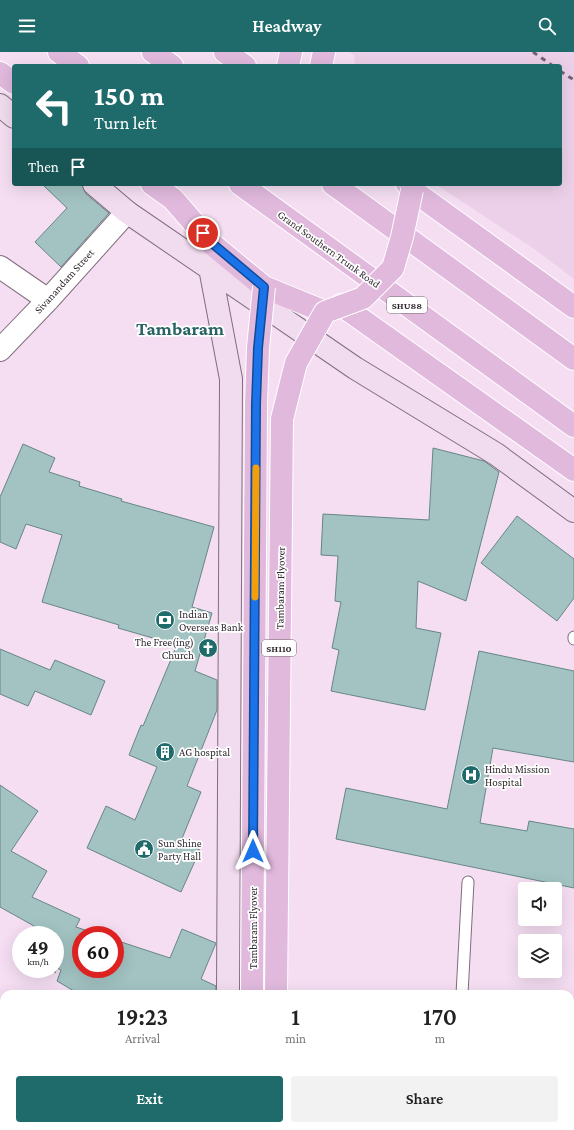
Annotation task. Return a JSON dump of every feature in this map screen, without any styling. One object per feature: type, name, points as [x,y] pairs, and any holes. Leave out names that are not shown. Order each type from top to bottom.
[{"type":"main road","points":[[59,52],[75,64]]},
{"type":"main road","points":[[153,52],[169,64]]},
{"type":"main road","points":[[225,52],[242,64]]},
{"type":"main road","points":[[288,64],[291,52]]},
{"type":"main road","points":[[321,64],[324,52]]},
{"type":"main road","points":[[0,73],[12,82]]},
{"type":"main road","points":[[157,186],[172,192],[213,244],[264,287],[333,309],[574,470]]},
{"type":"main road","name":"Grand Southern Trunk Road","points":[[243,186],[574,426]]},
{"type":"main road","points":[[336,186],[574,359]]},
{"type":"main road","points":[[333,309],[363,298],[393,268],[402,237],[409,187],[574,306]]},
{"type":"main road","name":"Tambaram Flyover","points":[[252,990],[256,404],[258,348],[264,287]]},
{"type":"main road","name":"Tambaram Flyover","points":[[276,990],[282,419],[296,363],[333,309]]},
{"type":"street","points":[[0,105],[12,115]]},
{"type":"street","points":[[96,186],[127,212],[355,368],[496,454],[574,512]]},
{"type":"street","name":"Sivanandam Street","points":[[0,350],[48,300],[127,212]]},
{"type":"street","points":[[0,267],[48,300]]},
{"type":"street","points":[[210,268],[232,379],[228,990]]},
{"type":"lane","points":[[462,990],[468,882]]},
{"type":"shaded area","points":[[349,52],[574,52],[574,279],[533,248],[438,186],[562,186],[562,64],[355,64],[354,55]]},
{"type":"building","points":[[44,186],[83,186],[86,194],[109,213],[61,267],[35,242],[67,208]]},
{"type":"building","points":[[23,444],[55,458],[49,472],[80,482],[79,486],[122,499],[121,501],[214,527],[192,607],[212,613],[195,671],[217,680],[217,710],[187,786],[201,792],[181,841],[200,850],[181,892],[87,848],[106,806],[135,820],[157,767],[129,755],[141,725],[143,726],[177,645],[118,628],[119,625],[42,602],[62,535],[26,524],[16,549],[0,542],[0,497]]},
{"type":"building","points":[[433,448],[484,461],[499,472],[466,601],[418,581],[416,628],[441,633],[425,710],[331,691],[339,650],[332,648],[341,602],[335,601],[338,556],[321,555],[323,514],[429,520]]},
{"type":"building","points":[[517,516],[574,559],[574,598],[557,621],[481,563]]},
{"type":"building","points":[[0,649],[50,670],[55,660],[105,681],[91,715],[35,691],[28,706],[0,694]]},
{"type":"building","name":"Hindu Mission Hospital","points":[[479,651],[574,671],[574,762],[493,748],[480,823],[527,831],[529,821],[574,829],[574,888],[562,886],[562,882],[545,882],[336,839],[346,788],[447,809]]},
{"type":"building","points":[[0,785],[38,811],[11,851],[47,871],[32,897],[80,919],[76,926],[72,926],[72,978],[124,978],[124,943],[170,958],[182,929],[216,943],[201,979],[216,986],[216,990],[72,990],[57,981],[58,978],[64,978],[64,926],[34,926],[0,907]]},
{"type":"railway","points":[[533,52],[550,64]]},
{"type":"railway","points":[[562,72],[574,80]]},
{"type":"slow traffic","points":[[255,597],[256,468]]},
{"type":"place","name":"Indian Overseas Bank","points":[[165,620]]},
{"type":"place","name":"The Free(ing) Church","points":[[208,648]]},
{"type":"place","name":"AG hospital","points":[[165,752]]},
{"type":"place","name":"Hindu Mission Hospital","points":[[471,775]]},
{"type":"place","name":"Sun Shine Party Hall","points":[[144,849]]},
{"type":"district","name":"Tambaram","points":[[180,328]]},
{"type":"route","points":[[203,233],[213,244],[264,287],[258,348],[256,404],[253,851]]}]
